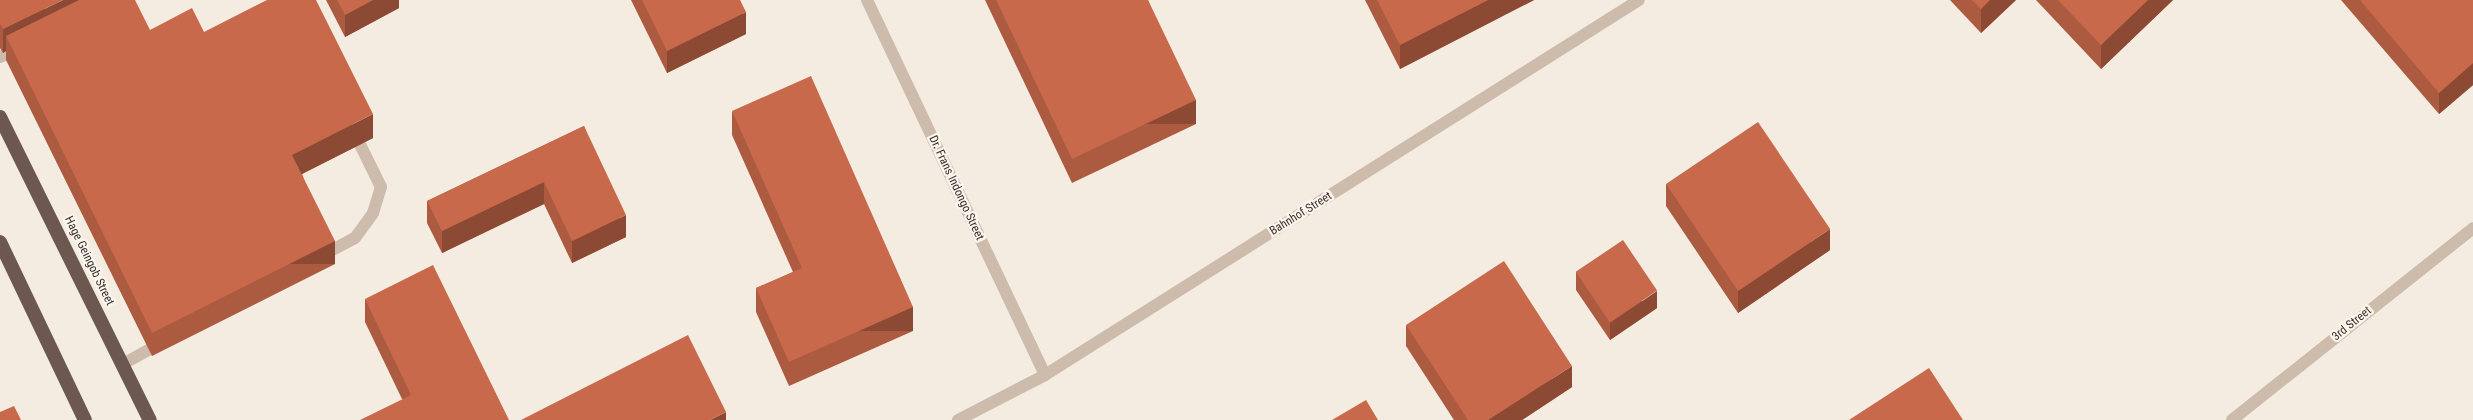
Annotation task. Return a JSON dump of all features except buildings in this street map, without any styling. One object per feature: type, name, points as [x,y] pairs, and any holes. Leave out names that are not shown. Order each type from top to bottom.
[{"type":"highway","name":"Hage Geingob Street","points":[[0,117],[150,420]]},
{"type":"highway","points":[[0,242],[85,420]]},
{"type":"street","name":"Dr. Frans Indongo Street","points":[[866,0],[1045,375]]},
{"type":"street","name":"Bahnhof Street","points":[[958,420],[1045,375],[1640,0]]},
{"type":"street","points":[[0,57],[35,41]]},
{"type":"street","points":[[312,261],[355,238],[373,213],[381,187],[346,116]]},
{"type":"street","name":"3rd Street","points":[[2232,420],[2473,228]]},
{"type":"street","points":[[123,364],[174,336]]}]
